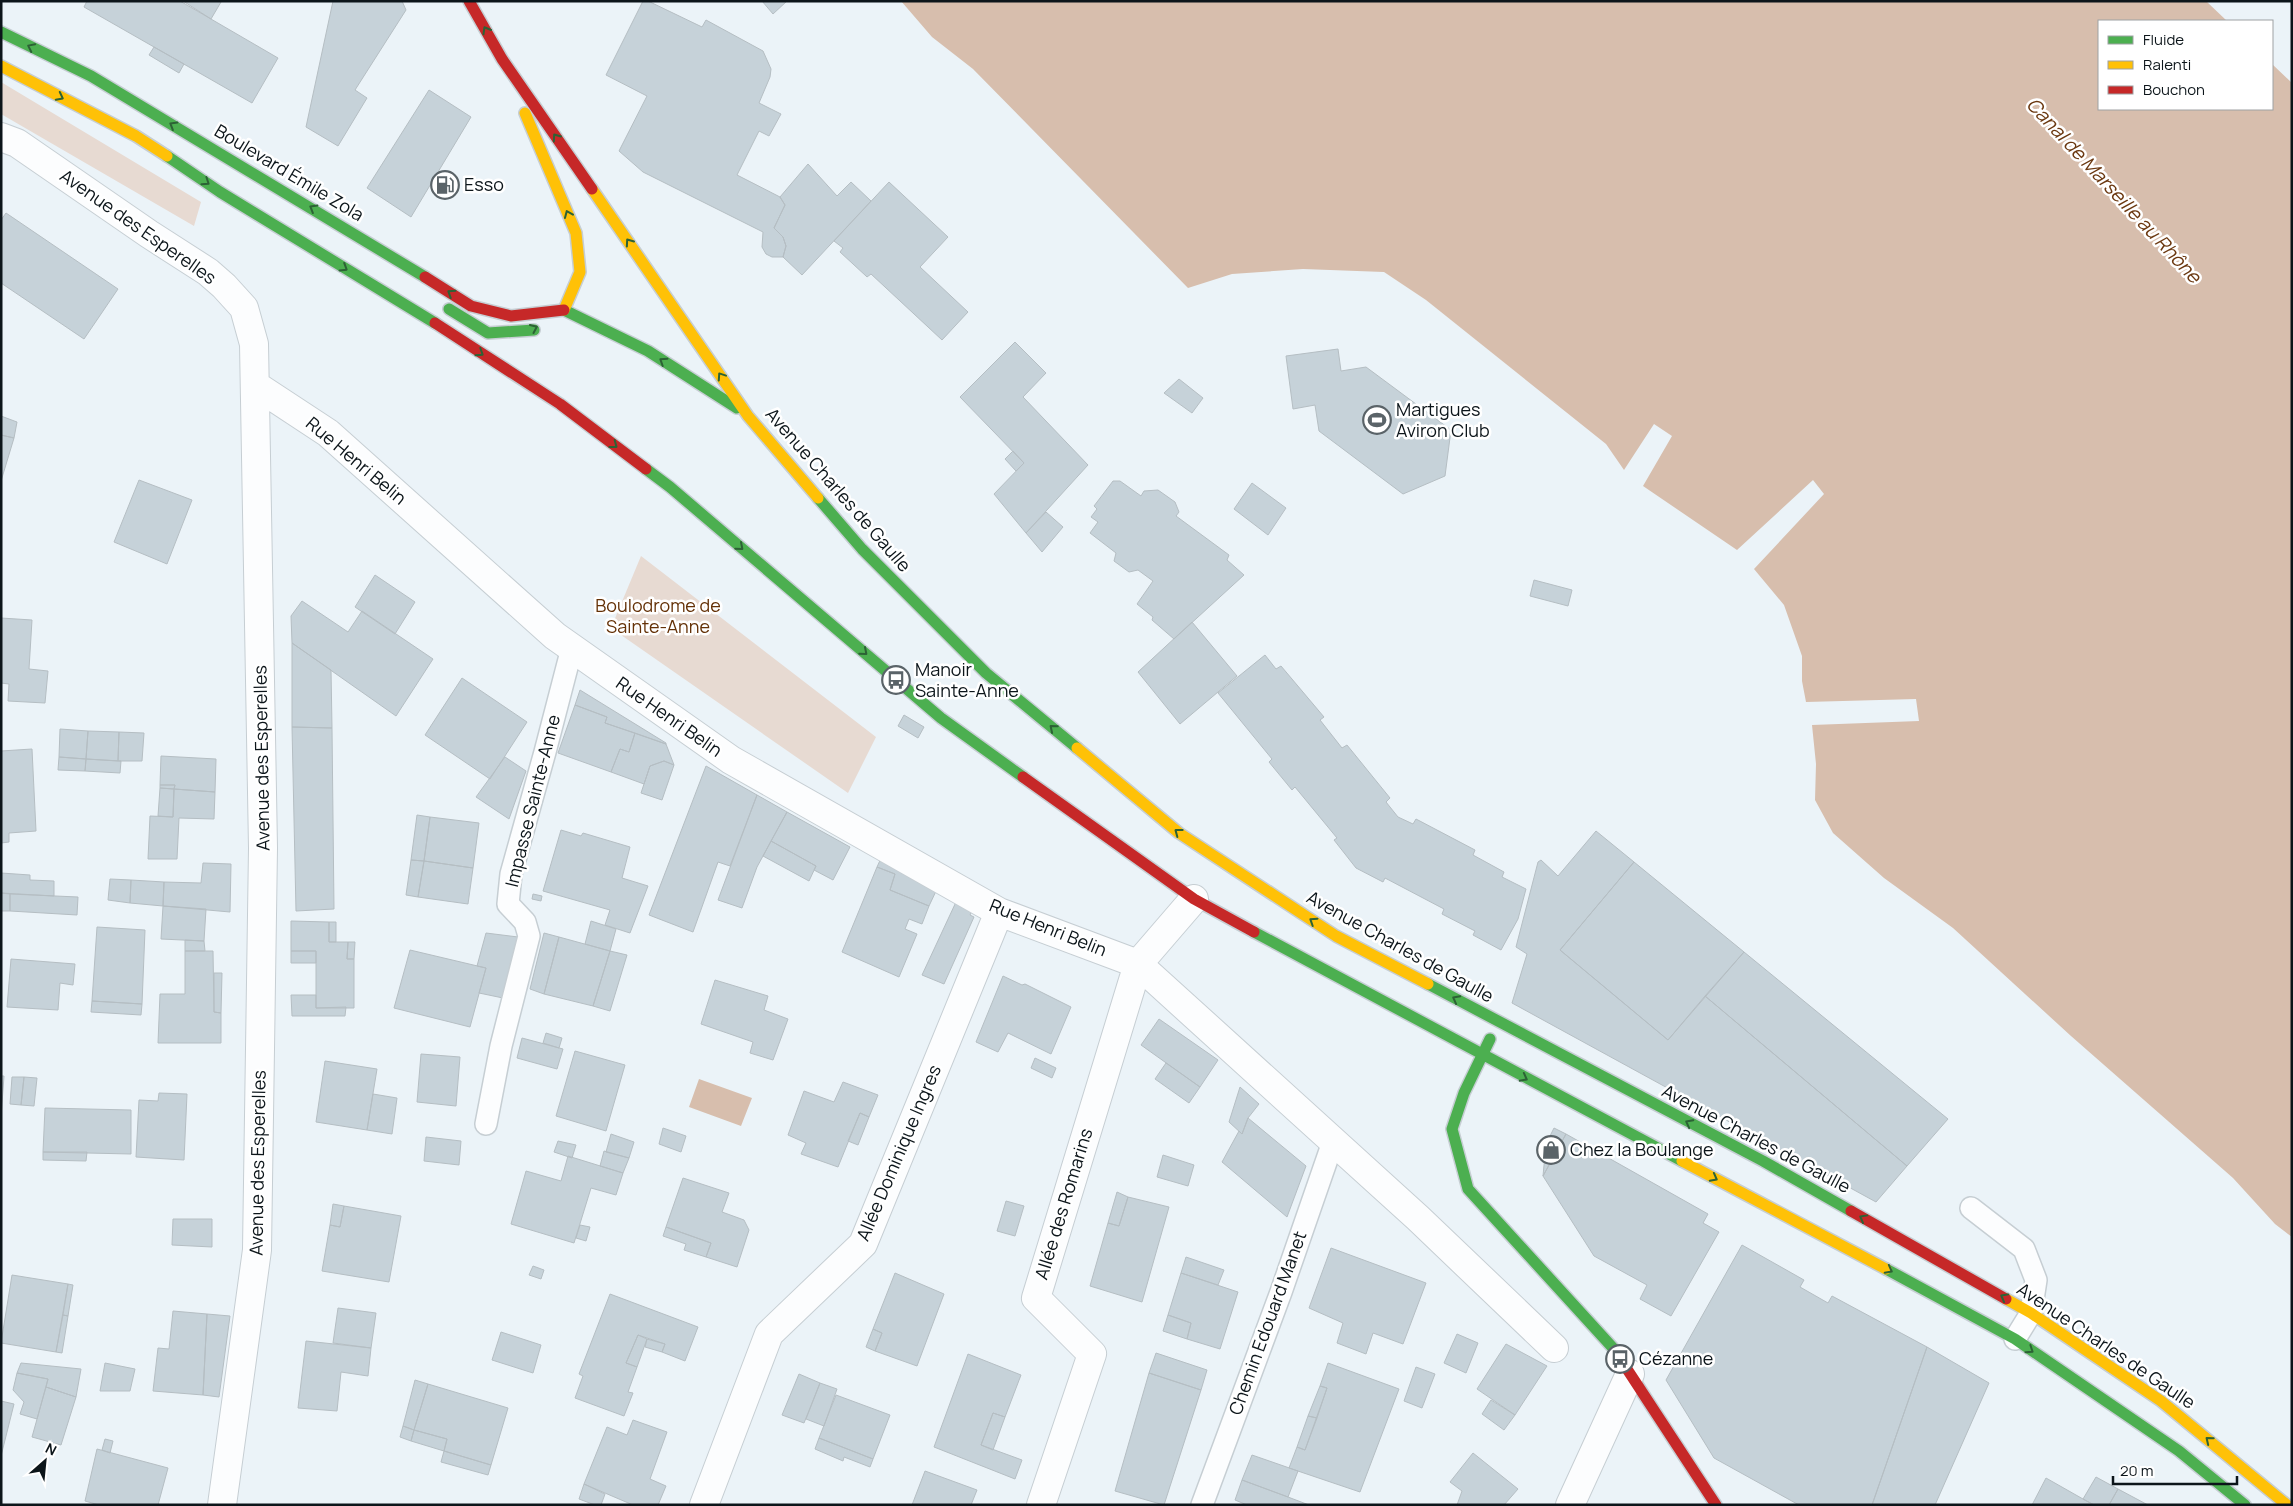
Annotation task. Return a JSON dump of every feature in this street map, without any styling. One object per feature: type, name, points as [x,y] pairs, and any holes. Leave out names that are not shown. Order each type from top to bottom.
[{"type":"main road","points":[[438,302],[488,333],[532,331],[564,310],[580,272],[576,233],[502,58],[469,1]]},
{"type":"main road","name":"Boulevard Émile Zola","points":[[1,32],[91,76],[392,255],[471,306],[511,316],[564,310]]},
{"type":"main road","name":"Avenue Charles de Gaulle","points":[[502,58],[748,416],[862,550],[986,673],[1179,833],[1336,936],[1763,1162],[2031,1313],[2161,1401],[2287,1505]]},
{"type":"main road","points":[[1,66],[136,136],[206,168]]},
{"type":"main road","points":[[136,136],[220,192],[439,326],[560,404],[670,487],[941,718],[1194,899],[1481,1055],[2015,1339],[2179,1451],[2245,1505]]},
{"type":"main road","points":[[564,310],[648,351],[748,416]]},
{"type":"main road","points":[[1499,1022],[1481,1055],[1464,1094],[1452,1129],[1468,1189],[1613,1348],[1716,1505]]},
{"type":"street","name":"Avenue des Esperelles","points":[[1,137],[17,143],[149,234],[208,272],[244,308],[254,344],[263,848],[257,1250],[222,1505]]},
{"type":"street","name":"Rue Henri Belin","points":[[255,385],[328,433],[554,636],[731,760],[999,912],[1138,964]]},
{"type":"street","name":"Allée des Romarins","points":[[1041,1505],[1092,1354],[1036,1298],[1138,964],[1194,899]]},
{"type":"street","name":"Allée Dominique Ingres","points":[[704,1505],[768,1334],[863,1244],[999,912]]},
{"type":"street","points":[[1138,964],[1418,1218],[1554,1348]]},
{"type":"street","points":[[1570,1505],[1630,1374]]},
{"type":"lane","name":"Impasse Sainte-Anne","points":[[486,1124],[501,1046],[529,936],[525,922],[508,904],[511,874],[546,752],[572,648]]},
{"type":"lane","name":"Chemin Edouard Manet","points":[[1202,1505],[1281,1292],[1333,1142]]},
{"type":"lane","points":[[1971,1208],[2024,1250],[2036,1280],[2031,1313],[2015,1339]]},
{"type":"green space","points":[[1,82],[201,202],[194,226],[1,114]]},
{"type":"green space","name":"Boulodrome de Sainte-Anne","points":[[641,556],[876,737],[848,793],[611,628]]},
{"type":"water","name":"Canal de Marseille au Rhône","points":[[901,1],[2206,1],[2226,20],[2098,20],[2098,110],[2273,110],[2273,65],[2292,83],[2292,1237],[2275,1224],[2233,1178],[2071,1036],[1953,928],[1884,878],[1833,833],[1815,800],[1816,764],[1812,725],[1919,721],[1916,699],[1806,702],[1802,681],[1802,656],[1784,605],[1754,569],[1824,494],[1813,480],[1737,550],[1643,486],[1672,436],[1654,424],[1624,470],[1606,444],[1426,300],[1384,272],[1303,269],[1232,274],[1188,288],[973,69],[932,37]]},
{"type":"water","points":[[699,1079],[752,1098],[741,1126],[689,1107]]},
{"type":"building","points":[[87,1],[180,1],[278,58],[252,103],[84,7]]},
{"type":"building","points":[[183,1],[219,1],[221,2],[211,19]]},
{"type":"building","points":[[333,1],[402,1],[406,10],[355,90],[367,98],[338,146],[306,127]]},
{"type":"building","points":[[643,1],[648,1],[702,27],[706,20],[763,51],[771,69],[770,77],[759,103],[781,114],[769,136],[759,131],[737,175],[780,197],[785,205],[774,228],[783,237],[786,246],[783,257],[772,257],[766,254],[762,247],[763,232],[643,172],[619,151],[647,96],[606,75]]},
{"type":"building","points":[[762,1],[787,1],[773,14]]},
{"type":"building","points":[[154,47],[184,64],[179,73],[149,55]]},
{"type":"building","points":[[429,90],[471,117],[411,217],[367,188]]},
{"type":"building","points":[[808,164],[837,196],[851,182],[871,201],[802,275],[783,257],[786,246],[783,237],[774,228],[785,205],[780,197]]},
{"type":"building","points":[[889,182],[948,237],[920,267],[968,312],[942,340],[871,274],[867,277],[840,252],[843,248],[834,241]]},
{"type":"building","points":[[6,213],[118,289],[84,339],[1,283],[1,220]]},
{"type":"building","points":[[1015,342],[1046,373],[1023,397],[1088,465],[1026,533],[994,494],[1024,463],[960,397]]},
{"type":"building","name":"Martigues Aviron Club","points":[[1338,349],[1341,371],[1366,367],[1451,430],[1445,476],[1403,494],[1319,431],[1315,405],[1293,409],[1286,356]]},
{"type":"building","points":[[1179,379],[1203,398],[1192,413],[1164,393]]},
{"type":"building","points":[[1,416],[17,422],[14,438],[1,435]]},
{"type":"building","points":[[1,435],[14,438],[1,481]]},
{"type":"building","points":[[1013,451],[1024,463],[1016,471],[1005,459]]},
{"type":"building","points":[[139,480],[192,500],[167,564],[114,542]]},
{"type":"building","points":[[1113,481],[1120,481],[1141,496],[1144,491],[1158,490],[1175,502],[1179,512],[1176,516],[1229,555],[1227,560],[1244,575],[1174,639],[1152,620],[1153,617],[1137,604],[1153,581],[1138,570],[1129,572],[1114,561],[1116,553],[1090,533],[1098,522],[1091,517],[1097,509],[1094,506]]},
{"type":"building","points":[[1252,483],[1286,508],[1268,535],[1234,509]]},
{"type":"building","points":[[1046,512],[1063,527],[1042,552],[1026,533]]},
{"type":"building","points":[[375,575],[415,602],[395,634],[355,607]]},
{"type":"building","points":[[1534,580],[1572,590],[1568,606],[1530,596]]},
{"type":"building","points":[[302,601],[348,632],[362,611],[433,659],[396,716],[292,643],[291,616]]},
{"type":"building","points":[[1,618],[32,620],[29,669],[48,671],[45,703],[8,701],[9,684],[1,683]]},
{"type":"building","points":[[1192,622],[1237,676],[1180,724],[1138,672]]},
{"type":"building","points":[[292,643],[331,670],[332,728],[292,727]]},
{"type":"building","points":[[1265,655],[1276,669],[1281,666],[1324,717],[1320,720],[1342,748],[1347,745],[1390,798],[1386,802],[1398,817],[1413,824],[1416,819],[1475,850],[1473,855],[1504,872],[1502,877],[1526,889],[1518,919],[1501,950],[1473,935],[1475,931],[1442,914],[1444,909],[1385,878],[1383,882],[1356,868],[1334,840],[1337,838],[1295,787],[1292,790],[1269,762],[1272,759],[1218,693]]},
{"type":"building","points":[[462,678],[527,722],[490,779],[425,735]]},
{"type":"building","points":[[580,690],[666,744],[605,723],[607,717],[575,705]]},
{"type":"building","points":[[575,705],[607,717],[605,723],[635,733],[629,752],[620,749],[611,772],[558,753]]},
{"type":"building","points":[[904,715],[924,727],[918,738],[898,726]]},
{"type":"building","points":[[292,727],[332,728],[334,909],[296,911]]},
{"type":"building","points":[[60,729],[88,731],[86,759],[59,757]]},
{"type":"building","points":[[88,731],[119,732],[118,761],[86,759]]},
{"type":"building","points":[[119,732],[144,733],[142,761],[118,761]]},
{"type":"building","points":[[635,733],[666,744],[674,765],[664,761],[650,766],[644,784],[611,772],[620,749],[629,752]]},
{"type":"building","points":[[32,749],[36,831],[9,833],[9,842],[1,843],[1,751]]},
{"type":"building","points":[[161,756],[216,759],[215,792],[174,789],[175,785],[160,785]]},
{"type":"building","points":[[59,757],[86,759],[85,771],[58,770]]},
{"type":"building","points":[[505,757],[526,771],[509,819],[476,797]]},
{"type":"building","points":[[86,759],[121,761],[120,773],[85,771]]},
{"type":"building","points":[[664,761],[674,765],[662,800],[641,793],[650,766]]},
{"type":"building","points":[[706,766],[757,795],[730,866],[718,862],[693,932],[649,915]]},
{"type":"building","points":[[160,785],[175,785],[174,789],[160,788]]},
{"type":"building","points":[[160,788],[174,789],[173,817],[158,816]]},
{"type":"building","points":[[174,789],[215,792],[214,819],[179,818],[177,859],[148,859],[150,816],[173,817]]},
{"type":"building","points":[[757,795],[787,812],[757,867],[742,908],[718,900]]},
{"type":"building","points":[[787,812],[850,847],[833,880],[814,870],[816,866],[771,841]]},
{"type":"building","points":[[417,815],[430,817],[424,861],[411,860]]},
{"type":"building","points":[[430,817],[479,823],[473,868],[424,861]]},
{"type":"building","points":[[561,830],[581,836],[583,833],[630,847],[622,878],[648,886],[630,933],[605,925],[610,910],[543,891]]},
{"type":"building","points":[[1596,831],[1634,862],[1560,950],[1668,1040],[1705,996],[1907,1166],[1876,1202],[1512,1003],[1527,954],[1516,947],[1538,862],[1541,860],[1558,876]]},
{"type":"building","points":[[771,841],[816,866],[809,881],[763,856]]},
{"type":"building","points":[[882,856],[937,889],[929,906],[890,890],[895,874],[877,867]]},
{"type":"building","points":[[411,860],[424,861],[418,897],[406,895]]},
{"type":"building","points":[[424,861],[473,868],[468,904],[418,897]]},
{"type":"building","points":[[1634,862],[1744,952],[1668,1040],[1560,950]]},
{"type":"building","points":[[203,863],[231,864],[230,912],[163,906],[164,882],[201,883]]},
{"type":"building","points":[[877,867],[895,874],[890,890],[929,906],[922,924],[909,919],[905,929],[917,934],[899,977],[842,952]]},
{"type":"building","points":[[1,873],[30,875],[30,880],[54,881],[54,896],[1,893]]},
{"type":"building","points":[[110,879],[131,880],[130,903],[108,900]]},
{"type":"building","points":[[131,880],[164,882],[163,906],[130,903]]},
{"type":"building","points":[[1,893],[10,894],[10,911],[1,911]]},
{"type":"building","points":[[10,894],[78,897],[77,915],[10,911]]},
{"type":"building","points":[[533,894],[542,896],[541,901],[532,899]]},
{"type":"building","points":[[956,902],[972,911],[970,915],[974,917],[944,984],[922,975]]},
{"type":"building","points":[[163,906],[206,909],[204,941],[161,939]]},
{"type":"building","points":[[291,921],[329,922],[329,942],[348,942],[347,959],[354,959],[354,1008],[316,1008],[316,951],[291,951]]},
{"type":"building","points":[[591,921],[616,929],[610,951],[585,944]]},
{"type":"building","points":[[329,922],[336,922],[336,942],[329,942]]},
{"type":"building","points":[[97,927],[145,930],[142,1004],[92,1001]]},
{"type":"building","points":[[486,933],[518,937],[503,998],[479,993],[486,968],[477,966]]},
{"type":"building","points":[[544,933],[559,937],[544,994],[530,989]]},
{"type":"building","points":[[559,937],[610,951],[593,1006],[544,994]]},
{"type":"building","points":[[185,940],[204,941],[205,951],[185,951]]},
{"type":"building","points":[[348,942],[355,942],[354,959],[347,959]]},
{"type":"building","points":[[410,950],[486,968],[470,1027],[394,1008]]},
{"type":"building","points":[[185,951],[213,951],[214,1012],[221,1013],[221,1043],[158,1043],[160,994],[185,994]]},
{"type":"building","points":[[291,951],[316,951],[316,963],[291,963]]},
{"type":"building","points":[[610,951],[627,955],[610,1011],[593,1006]]},
{"type":"building","points":[[1744,952],[1948,1119],[1907,1166],[1705,996]]},
{"type":"building","points":[[11,959],[75,964],[73,985],[60,983],[58,1010],[7,1007]]},
{"type":"building","points":[[214,973],[222,973],[221,1013],[214,1012]]},
{"type":"building","points":[[1003,976],[1022,985],[1025,984],[1071,1007],[1051,1054],[1008,1033],[998,1052],[976,1042]]},
{"type":"building","points":[[715,980],[768,996],[764,1010],[788,1019],[773,1060],[750,1053],[753,1042],[701,1024]]},
{"type":"building","points":[[291,995],[316,995],[316,1008],[346,1007],[345,1016],[292,1016]]},
{"type":"building","points":[[92,1001],[142,1004],[141,1015],[91,1012]]},
{"type":"building","points":[[1159,1019],[1218,1060],[1200,1087],[1141,1045]]},
{"type":"building","points":[[546,1033],[562,1038],[559,1048],[543,1043]]},
{"type":"building","points":[[522,1038],[563,1049],[557,1069],[517,1058]]},
{"type":"building","points":[[575,1051],[625,1065],[606,1131],[556,1116]]},
{"type":"building","points":[[421,1054],[460,1057],[456,1106],[417,1102]]},
{"type":"building","points":[[1035,1058],[1056,1068],[1052,1078],[1031,1068]]},
{"type":"building","points":[[325,1061],[377,1069],[367,1130],[316,1122]]},
{"type":"building","points":[[1166,1063],[1200,1087],[1189,1103],[1155,1079]]},
{"type":"building","points":[[1,1076],[4,1076],[1,1117]]},
{"type":"building","points":[[12,1077],[24,1077],[21,1105],[10,1104]]},
{"type":"building","points":[[24,1077],[37,1078],[34,1106],[21,1105]]},
{"type":"building","points":[[843,1082],[878,1095],[869,1117],[860,1113],[838,1167],[801,1154],[806,1143],[788,1135],[804,1091],[834,1102]]},
{"type":"building","points":[[1240,1087],[1259,1104],[1248,1118],[1242,1134],[1229,1122]]},
{"type":"building","points":[[159,1093],[187,1094],[184,1160],[136,1157],[139,1100],[158,1101]]},
{"type":"building","points":[[373,1094],[397,1098],[392,1134],[367,1130]]},
{"type":"building","points":[[45,1108],[131,1110],[131,1154],[43,1152]]},
{"type":"building","points":[[860,1113],[869,1117],[858,1145],[848,1141]]},
{"type":"building","points":[[1248,1118],[1306,1166],[1287,1217],[1222,1162],[1239,1131],[1242,1134]]},
{"type":"building","points":[[663,1128],[686,1136],[681,1152],[659,1144]]},
{"type":"building","name":"Chez la Boulange","points":[[1554,1128],[1566,1134],[1543,1176],[1546,1144]]},
{"type":"building","points":[[611,1134],[634,1142],[629,1158],[606,1152]]},
{"type":"building","points":[[1566,1134],[1708,1214],[1703,1223],[1719,1232],[1671,1316],[1640,1299],[1647,1285],[1594,1256],[1543,1176]]},
{"type":"building","points":[[426,1137],[461,1141],[459,1165],[424,1161]]},
{"type":"building","points":[[558,1141],[576,1145],[572,1158],[554,1152]]},
{"type":"building","points":[[604,1151],[629,1158],[623,1173],[600,1166]]},
{"type":"building","points":[[43,1152],[87,1152],[86,1161],[43,1160]]},
{"type":"building","points":[[1163,1155],[1194,1165],[1188,1186],[1157,1177]]},
{"type":"building","points":[[568,1156],[623,1173],[616,1195],[591,1188],[574,1243],[511,1224],[526,1171],[561,1181]]},
{"type":"building","points":[[683,1178],[729,1193],[722,1212],[744,1220],[749,1230],[737,1267],[706,1257],[711,1243],[666,1227]]},
{"type":"building","points":[[1117,1192],[1128,1197],[1119,1226],[1108,1223]]},
{"type":"building","points":[[1128,1197],[1169,1207],[1142,1302],[1090,1286],[1108,1223],[1119,1226]]},
{"type":"building","points":[[1006,1201],[1024,1206],[1015,1236],[997,1231]]},
{"type":"building","points":[[333,1204],[344,1206],[340,1227],[330,1225]]},
{"type":"building","points":[[344,1206],[401,1216],[389,1282],[322,1271],[330,1225],[340,1227]]},
{"type":"building","points":[[173,1219],[212,1219],[212,1247],[172,1245]]},
{"type":"building","points":[[580,1225],[590,1227],[586,1241],[576,1238]]},
{"type":"building","points":[[666,1227],[711,1243],[706,1257],[684,1250],[686,1244],[663,1236]]},
{"type":"building","points":[[1742,1245],[1804,1280],[1800,1287],[1828,1303],[1832,1296],[1927,1347],[1872,1505],[1799,1505],[1714,1458],[1666,1380]]},
{"type":"building","points":[[1331,1248],[1426,1283],[1403,1344],[1373,1333],[1366,1354],[1337,1343],[1343,1323],[1309,1308]]},
{"type":"building","points":[[1186,1257],[1224,1270],[1218,1285],[1181,1273]]},
{"type":"building","points":[[533,1266],[544,1270],[541,1279],[529,1275]]},
{"type":"building","points":[[895,1273],[944,1294],[917,1366],[875,1351],[882,1333],[873,1329]]},
{"type":"building","points":[[1181,1273],[1238,1292],[1220,1349],[1187,1339],[1191,1323],[1168,1315]]},
{"type":"building","points":[[12,1275],[68,1284],[56,1352],[1,1343]]},
{"type":"building","points":[[68,1284],[73,1285],[68,1316],[63,1315]]},
{"type":"building","points":[[610,1294],[698,1327],[685,1361],[662,1352],[665,1344],[638,1335],[626,1363],[637,1367],[628,1392],[633,1393],[624,1416],[575,1398],[583,1376],[579,1374]]},
{"type":"building","points":[[338,1308],[376,1313],[371,1348],[333,1343]]},
{"type":"building","points":[[173,1311],[207,1314],[203,1395],[153,1391],[158,1348],[169,1349]]},
{"type":"building","points":[[207,1314],[230,1316],[219,1397],[203,1395]]},
{"type":"building","points":[[63,1315],[68,1316],[62,1353],[56,1352]]},
{"type":"building","points":[[1168,1315],[1191,1323],[1187,1339],[1163,1331]]},
{"type":"building","points":[[873,1329],[882,1333],[875,1351],[866,1347]]},
{"type":"building","points":[[501,1332],[541,1345],[533,1373],[492,1360]]},
{"type":"building","points":[[1457,1334],[1478,1343],[1466,1373],[1444,1363]]},
{"type":"building","points":[[638,1335],[647,1339],[637,1367],[626,1363]]},
{"type":"building","points":[[647,1339],[665,1344],[662,1352],[645,1347]]},
{"type":"building","points":[[306,1341],[371,1348],[368,1376],[341,1372],[337,1411],[298,1408]]},
{"type":"building","points":[[1506,1344],[1547,1366],[1515,1415],[1477,1389]]},
{"type":"building","points":[[1927,1347],[1989,1383],[1935,1505],[1872,1505]]},
{"type":"building","points":[[1156,1353],[1207,1370],[1201,1390],[1149,1373]]},
{"type":"building","points":[[968,1354],[1021,1375],[1005,1417],[993,1413],[981,1445],[1022,1460],[1015,1479],[934,1447]]},
{"type":"building","points":[[21,1363],[81,1369],[76,1397],[46,1387],[48,1379],[17,1373]]},
{"type":"building","points":[[105,1363],[135,1369],[130,1391],[100,1391]]},
{"type":"building","points":[[1328,1363],[1399,1389],[1360,1492],[1289,1468],[1297,1447],[1305,1450],[1327,1388],[1320,1386]]},
{"type":"building","points":[[1416,1367],[1435,1374],[1422,1408],[1404,1401]]},
{"type":"building","points":[[17,1373],[48,1379],[37,1419],[20,1414],[24,1402],[13,1390]]},
{"type":"building","points":[[1149,1373],[1201,1390],[1164,1505],[1115,1491]]},
{"type":"building","points":[[799,1374],[820,1383],[804,1423],[782,1415]]},
{"type":"building","points":[[415,1380],[428,1384],[414,1430],[403,1426]]},
{"type":"building","points":[[820,1383],[837,1389],[824,1426],[806,1419]]},
{"type":"building","points":[[428,1384],[508,1408],[491,1465],[444,1451],[447,1439],[414,1430]]},
{"type":"building","points":[[1320,1386],[1327,1388],[1317,1418],[1308,1416]]},
{"type":"building","points":[[46,1387],[76,1397],[61,1445],[32,1437]]},
{"type":"building","points":[[836,1395],[890,1415],[873,1459],[819,1438]]},
{"type":"building","points":[[1491,1400],[1515,1415],[1504,1430],[1482,1414]]},
{"type":"building","points":[[1,1401],[14,1404],[1,1456]]},
{"type":"building","points":[[993,1413],[1005,1417],[993,1450],[981,1445]]},
{"type":"building","points":[[1308,1416],[1317,1418],[1305,1450],[1297,1447]]},
{"type":"building","points":[[633,1420],[667,1432],[650,1479],[666,1486],[658,1505],[633,1505],[584,1484],[607,1427],[627,1435]]},
{"type":"building","points":[[403,1426],[414,1430],[411,1441],[400,1437]]},
{"type":"building","points":[[414,1430],[447,1439],[444,1451],[411,1441]]},
{"type":"building","points":[[819,1438],[873,1459],[870,1467],[844,1457],[843,1461],[815,1449]]},
{"type":"building","points":[[105,1439],[113,1441],[110,1453],[102,1450]]},
{"type":"building","points":[[97,1449],[168,1468],[158,1505],[99,1505],[85,1501]]},
{"type":"building","points":[[444,1451],[491,1465],[488,1475],[441,1462]]},
{"type":"building","points":[[1473,1453],[1518,1489],[1504,1505],[1457,1505],[1462,1491],[1450,1482]]},
{"type":"building","points":[[1252,1455],[1298,1471],[1288,1497],[1242,1480]]},
{"type":"building","points":[[925,1471],[977,1490],[971,1505],[912,1505]]},
{"type":"building","points":[[2096,1477],[2118,1489],[2109,1505],[2094,1505],[2083,1499]]},
{"type":"building","points":[[2046,1478],[2083,1499],[2094,1505],[2032,1505]]},
{"type":"building","points":[[1242,1480],[1309,1505],[1247,1505],[1235,1500]]},
{"type":"building","points":[[584,1484],[605,1494],[601,1505],[595,1505],[579,1499]]},
{"type":"building","points":[[2118,1489],[2148,1505],[2109,1505]]},
{"type":"traffic: fast","points":[[1,32],[91,76],[425,277]]},
{"type":"traffic: fast","points":[[167,156],[220,192],[435,323]]},
{"type":"traffic: fast","points":[[449,309],[488,333],[534,330]]},
{"type":"traffic: fast","points":[[564,310],[648,351],[737,408]]},
{"type":"traffic: fast","points":[[646,469],[670,487],[941,718],[1023,777]]},
{"type":"traffic: fast","points":[[818,498],[862,549],[986,673],[1077,748]]},
{"type":"traffic: fast","points":[[1254,932],[1682,1161]]},
{"type":"traffic: fast","points":[[1428,984],[1763,1161],[1851,1211]]},
{"type":"traffic: fast","points":[[1490,1039],[1464,1093],[1452,1129],[1468,1189],[1613,1348],[1625,1366]]},
{"type":"traffic: fast","points":[[1886,1269],[2015,1339],[2179,1451],[2245,1505]]},
{"type":"traffic: slow","points":[[1,66],[136,136],[167,156]]},
{"type":"traffic: slow","points":[[525,113],[576,233],[580,272],[564,310]]},
{"type":"traffic: slow","points":[[592,189],[748,416],[818,498]]},
{"type":"traffic: slow","points":[[1077,748],[1179,833],[1336,936],[1428,984]]},
{"type":"traffic: slow","points":[[1682,1161],[1886,1269]]},
{"type":"traffic: slow","points":[[2006,1299],[2031,1313],[2161,1401],[2287,1505]]},
{"type":"traffic: jam","points":[[469,1],[502,59],[592,189]]},
{"type":"traffic: jam","points":[[425,277],[471,306],[511,316],[564,310]]},
{"type":"traffic: jam","points":[[435,323],[560,404],[646,469]]},
{"type":"traffic: jam","points":[[1023,777],[1194,899],[1254,932]]},
{"type":"traffic: jam","points":[[1851,1211],[2006,1299]]},
{"type":"traffic: jam","points":[[1625,1366],[1716,1505]]},
{"type":"place","name":"Esso","points":[[445,185]]},
{"type":"place","name":"Martigues Aviron Club","points":[[1377,420]]},
{"type":"place","name":"Manoir Sainte-Anne","points":[[896,680]]},
{"type":"place","name":"Chez la Boulange","points":[[1551,1150]]},
{"type":"place","name":"Cézanne","points":[[1620,1359]]}]
